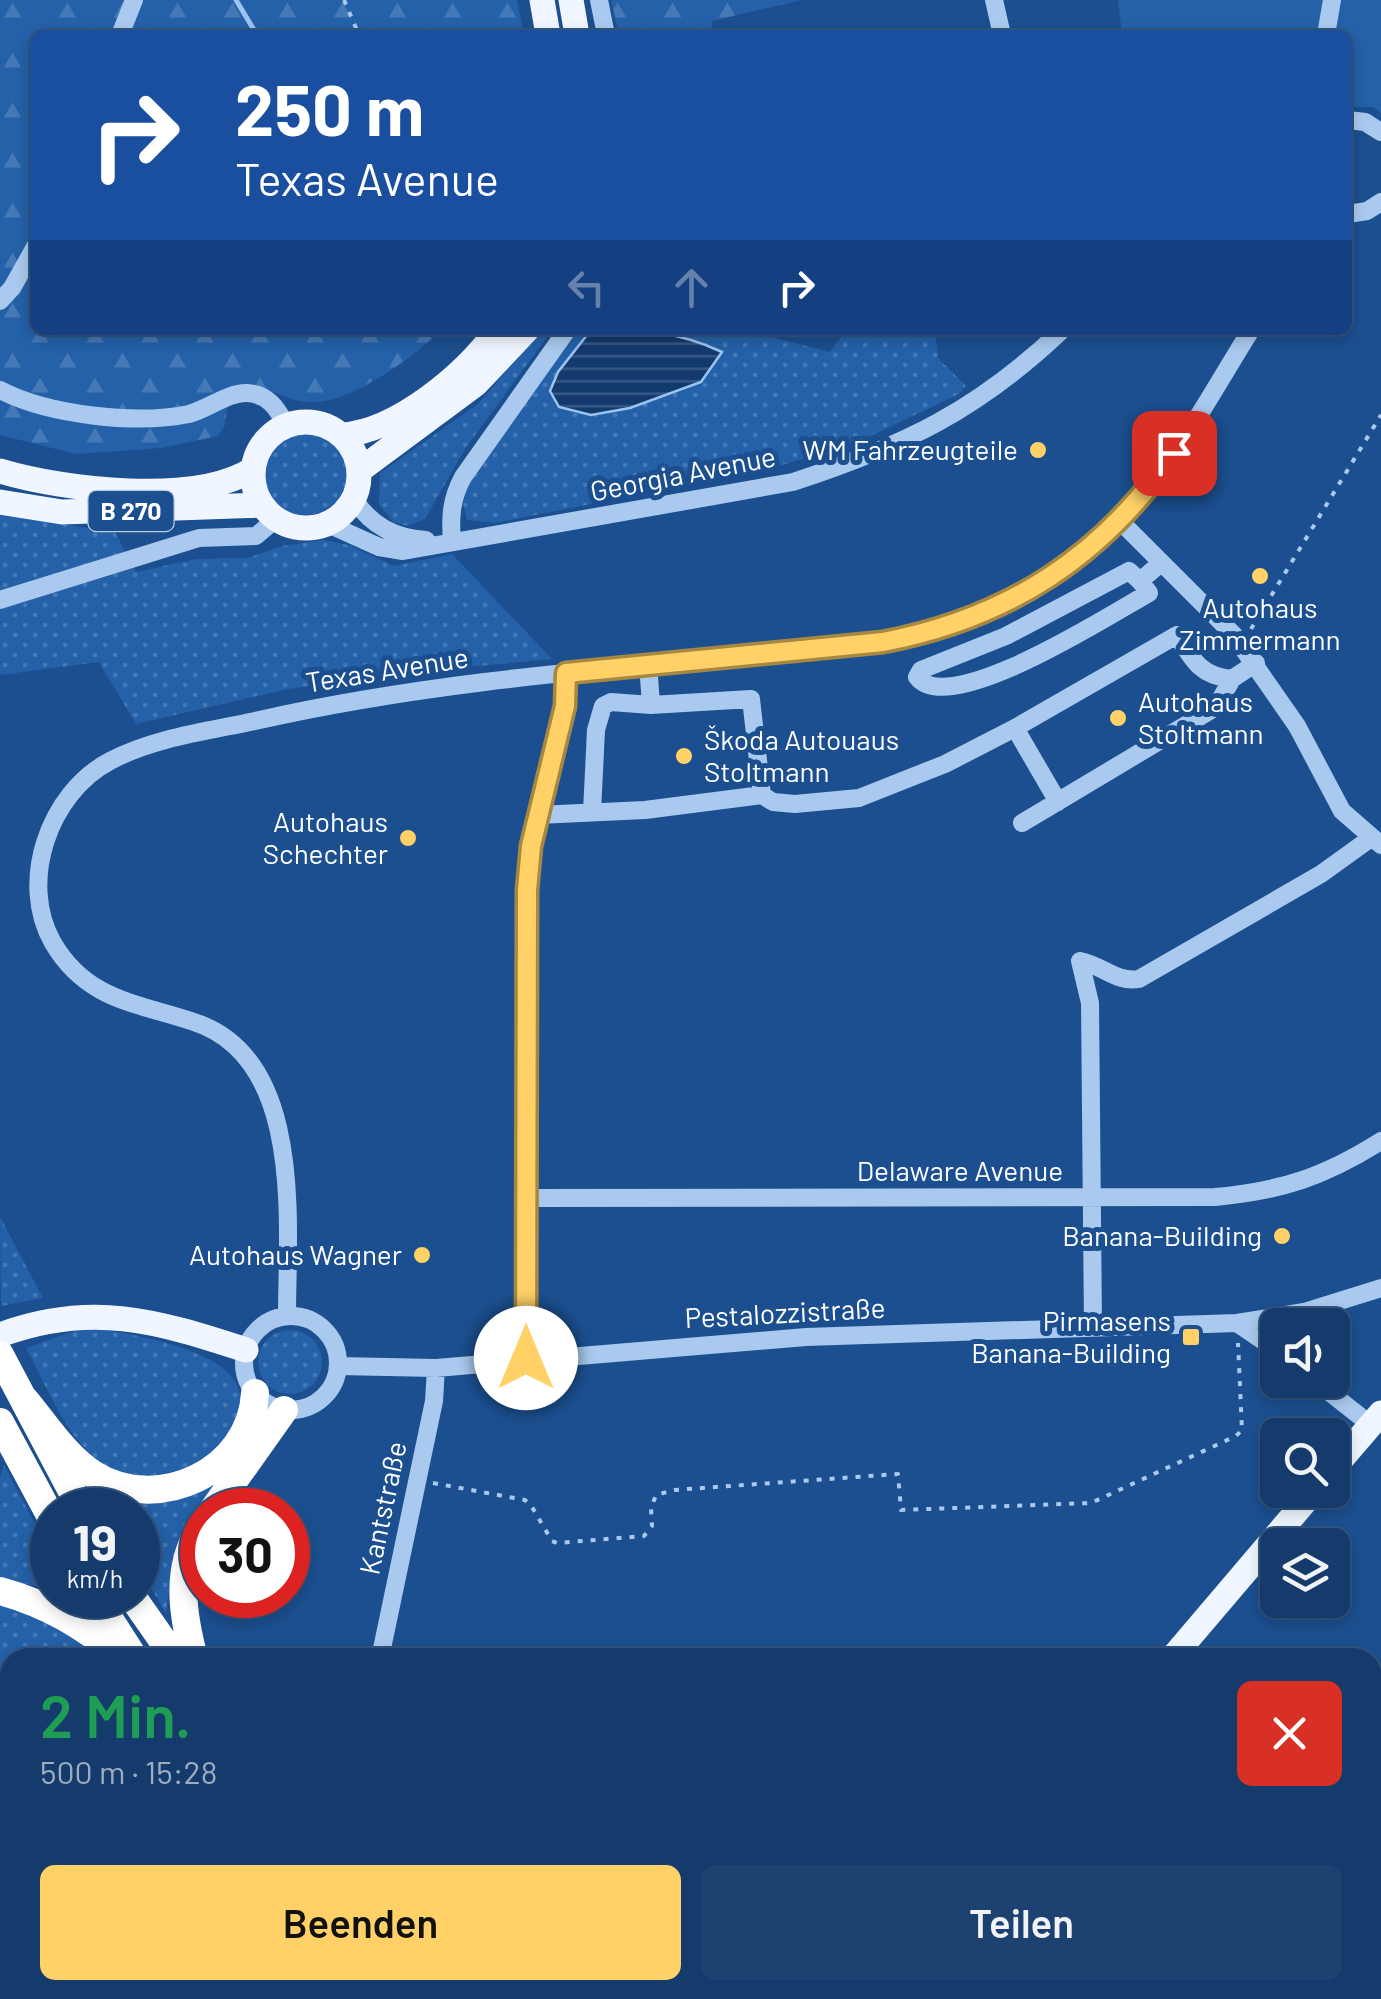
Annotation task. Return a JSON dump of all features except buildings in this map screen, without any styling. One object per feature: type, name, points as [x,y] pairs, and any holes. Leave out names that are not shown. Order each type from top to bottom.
[{"type":"highway","points":[[0,1354],[70,1488]]},
{"type":"highway","points":[[24,1400],[92,1474],[116,1485],[159,1489],[197,1478],[230,1455],[250,1421],[255,1394]]},
{"type":"highway","points":[[229,1488],[284,1410]]},
{"type":"highway","points":[[0,1422],[35,1488]]},
{"type":"highway","points":[[0,1591],[64,1614],[110,1648]]},
{"type":"highway","points":[[109,1618],[128,1648]]},
{"type":"highway","points":[[147,1618],[168,1648]]},
{"type":"highway","points":[[185,1618],[192,1648]]},
{"type":"main road","points":[[542,0],[547,30]]},
{"type":"main road","points":[[571,0],[576,30]]},
{"type":"main road","points":[[342,435],[375,428],[426,398],[468,366],[494,335]]},
{"type":"main road","points":[[360,470],[476,384],[522,335]]},
{"type":"main road","points":[[310,421],[342,435],[354,451],[360,470],[354,499],[340,516],[328,524],[301,528],[269,512],[254,484],[253,469],[267,438],[286,425],[310,421]]},
{"type":"main road","name":"B 270","points":[[0,471],[95,489],[142,490],[215,485],[253,469]]},
{"type":"main road","name":"B 270","points":[[0,502],[62,512],[269,512]]},
{"type":"main road","points":[[0,1334],[65,1316],[130,1318],[246,1350]]},
{"type":"main road","points":[[1350,1449],[1376,1419]]},
{"type":"main road","points":[[1181,1648],[1300,1508]]},
{"type":"street","points":[[122,30],[134,0]]},
{"type":"street","points":[[599,0],[605,30]]},
{"type":"street","points":[[994,0],[1001,30]]},
{"type":"street","points":[[1327,30],[1332,0]]},
{"type":"street","points":[[1352,120],[1365,122],[1381,132]]},
{"type":"street","points":[[1352,213],[1381,202]]},
{"type":"street","points":[[0,301],[30,256]]},
{"type":"street","points":[[452,542],[450,516],[462,477],[562,335]]},
{"type":"street","name":"Georgia Avenue","points":[[328,524],[392,550],[416,549],[793,482],[893,447],[958,413],[1020,368],[1056,335]]},
{"type":"street","name":"Texas Avenue","points":[[288,1316],[286,1189],[276,1110],[261,1078],[241,1052],[197,1022],[120,1002],[94,986],[54,944],[44,921],[39,894],[40,865],[58,810],[76,787],[110,760],[173,739],[338,705],[648,663],[834,648],[920,635],[992,609],[1033,590],[1120,521],[1164,468],[1248,335]]},
{"type":"street","points":[[0,390],[62,410],[105,418],[187,414],[250,393],[274,403],[286,425]]},
{"type":"street","name":"Georgia Avenue","points":[[354,499],[365,514],[386,530],[414,540],[452,542]]},
{"type":"street","points":[[0,600],[199,538],[248,539],[261,534],[269,512]]},
{"type":"street","points":[[1093,1328],[1090,1004],[1080,961],[1116,978],[1139,979],[1376,841],[1342,811],[1297,726],[1241,645],[1120,521]]},
{"type":"street","points":[[1140,582],[1161,563]]},
{"type":"street","points":[[1129,570],[1140,582],[1149,593],[1012,667],[958,687],[937,689],[926,686],[917,676],[921,670],[1006,636],[1129,570]]},
{"type":"street","points":[[538,815],[645,810],[762,796],[773,802],[795,804],[859,798],[944,764],[1015,728],[1177,635],[1196,666],[1212,678],[1232,680]]},
{"type":"street","points":[[648,663],[650,706]]},
{"type":"street","points":[[1022,823],[1216,707],[1232,680],[1256,664]]},
{"type":"street","points":[[526,1358],[527,890],[538,815],[565,706],[566,673]]},
{"type":"street","points":[[592,812],[596,730],[603,706],[611,702],[650,706],[750,698],[762,796]]},
{"type":"street","points":[[1015,728],[1058,802]]},
{"type":"street","name":"Delaware Avenue","points":[[527,1198],[1214,1197],[1256,1194],[1320,1176],[1381,1141]]},
{"type":"street","name":"Pestalozzistraße","points":[[338,1366],[436,1368],[806,1337],[1237,1324],[1304,1312],[1381,1288]]},
{"type":"street","points":[[288,1316],[301,1317],[324,1330],[337,1353],[334,1382],[326,1395],[299,1410],[284,1410],[263,1401],[247,1380],[246,1350],[262,1326],[288,1316]]},
{"type":"street","points":[[1237,1324],[1260,1340]]},
{"type":"street","name":"Kantstraße","points":[[382,1648],[434,1400],[436,1368]]},
{"type":"street","points":[[1343,1398],[1376,1419]]},
{"type":"path","points":[[344,0],[356,30]]},
{"type":"path","points":[[1241,645],[1381,415]]},
{"type":"path","points":[[417,1480],[525,1500],[552,1542],[557,1543],[644,1536],[652,1526],[651,1508],[656,1496],[693,1488],[898,1474],[901,1510],[1091,1502],[1242,1430],[1237,1324]]},
{"type":"green space","points":[[0,0],[517,0],[523,30],[30,30],[30,335],[435,335],[363,387],[328,400],[300,401],[252,387],[229,391],[225,425],[218,436],[161,448],[76,454],[0,435]]},
{"type":"green space","points":[[611,0],[802,0],[712,21],[711,30],[618,30]]},
{"type":"green space","points":[[1118,0],[1381,0],[1381,113],[1373,107],[1352,107],[1352,30],[1121,30]]},
{"type":"green space","points":[[537,335],[548,335],[465,449],[425,519],[408,526],[393,522],[379,504],[380,473],[478,404]]},
{"type":"green space","points":[[571,335],[764,335],[830,352],[842,335],[936,335],[938,358],[966,386],[959,394],[858,442],[769,469],[495,523],[467,520],[463,504],[467,484]]},
{"type":"green space","points":[[305,431],[321,434],[335,443],[344,457],[344,489],[335,503],[321,512],[305,515],[289,512],[275,503],[266,489],[263,473],[266,457],[275,443],[289,434]]},
{"type":"green space","points":[[0,515],[115,532],[136,572],[196,559],[248,558],[281,546],[323,540],[349,545],[394,566],[452,554],[552,659],[382,675],[288,689],[136,724],[99,662],[0,675]]},
{"type":"green space","points":[[0,1217],[43,1298],[1,1306]]},
{"type":"green space","points":[[97,1329],[170,1344],[222,1367],[232,1377],[241,1400],[238,1422],[225,1442],[205,1458],[180,1470],[153,1475],[126,1473],[101,1463],[89,1453],[58,1410],[26,1348],[74,1331]]},
{"type":"green space","points":[[290,1330],[313,1339],[322,1362],[313,1385],[290,1394],[267,1385],[258,1362],[267,1339]]},
{"type":"green space","points":[[4,1465],[30,1514],[30,1585],[0,1579],[0,1478]]},
{"type":"green space","points":[[232,1468],[214,1488],[202,1488]]},
{"type":"green space","points":[[180,1498],[180,1548],[166,1614],[160,1604],[160,1500]]},
{"type":"green space","points":[[0,1602],[30,1612],[30,1618],[59,1621],[93,1648],[0,1648]]},
{"type":"shaded area","points":[[587,335],[668,335],[722,352],[701,382],[630,408],[591,415],[559,407],[550,391],[558,372]]},
{"type":"waterway","points":[[236,0],[254,30]]},
{"type":"place","name":"WM Fahrzeugteile","points":[[1038,450]]},
{"type":"place","name":"Autohaus Zimmermann","points":[[1260,576]]},
{"type":"place","name":"Autohaus Stoltmann","points":[[1118,718]]},
{"type":"place","name":"Škoda Autouaus Stoltmann","points":[[684,756]]},
{"type":"place","name":"Autohaus Schechter","points":[[408,838]]},
{"type":"place","name":"Banana-Building","points":[[1282,1236]]},
{"type":"place","name":"Autohaus Wagner","points":[[422,1255]]},
{"type":"place","name":"Pirmasens Banana-Building","points":[[1191,1337]]},
{"type":"route","points":[[526,1358],[528,865],[565,706],[566,673],[883,642],[960,622],[1033,590],[1062,570],[1120,521],[1174,453]]}]
